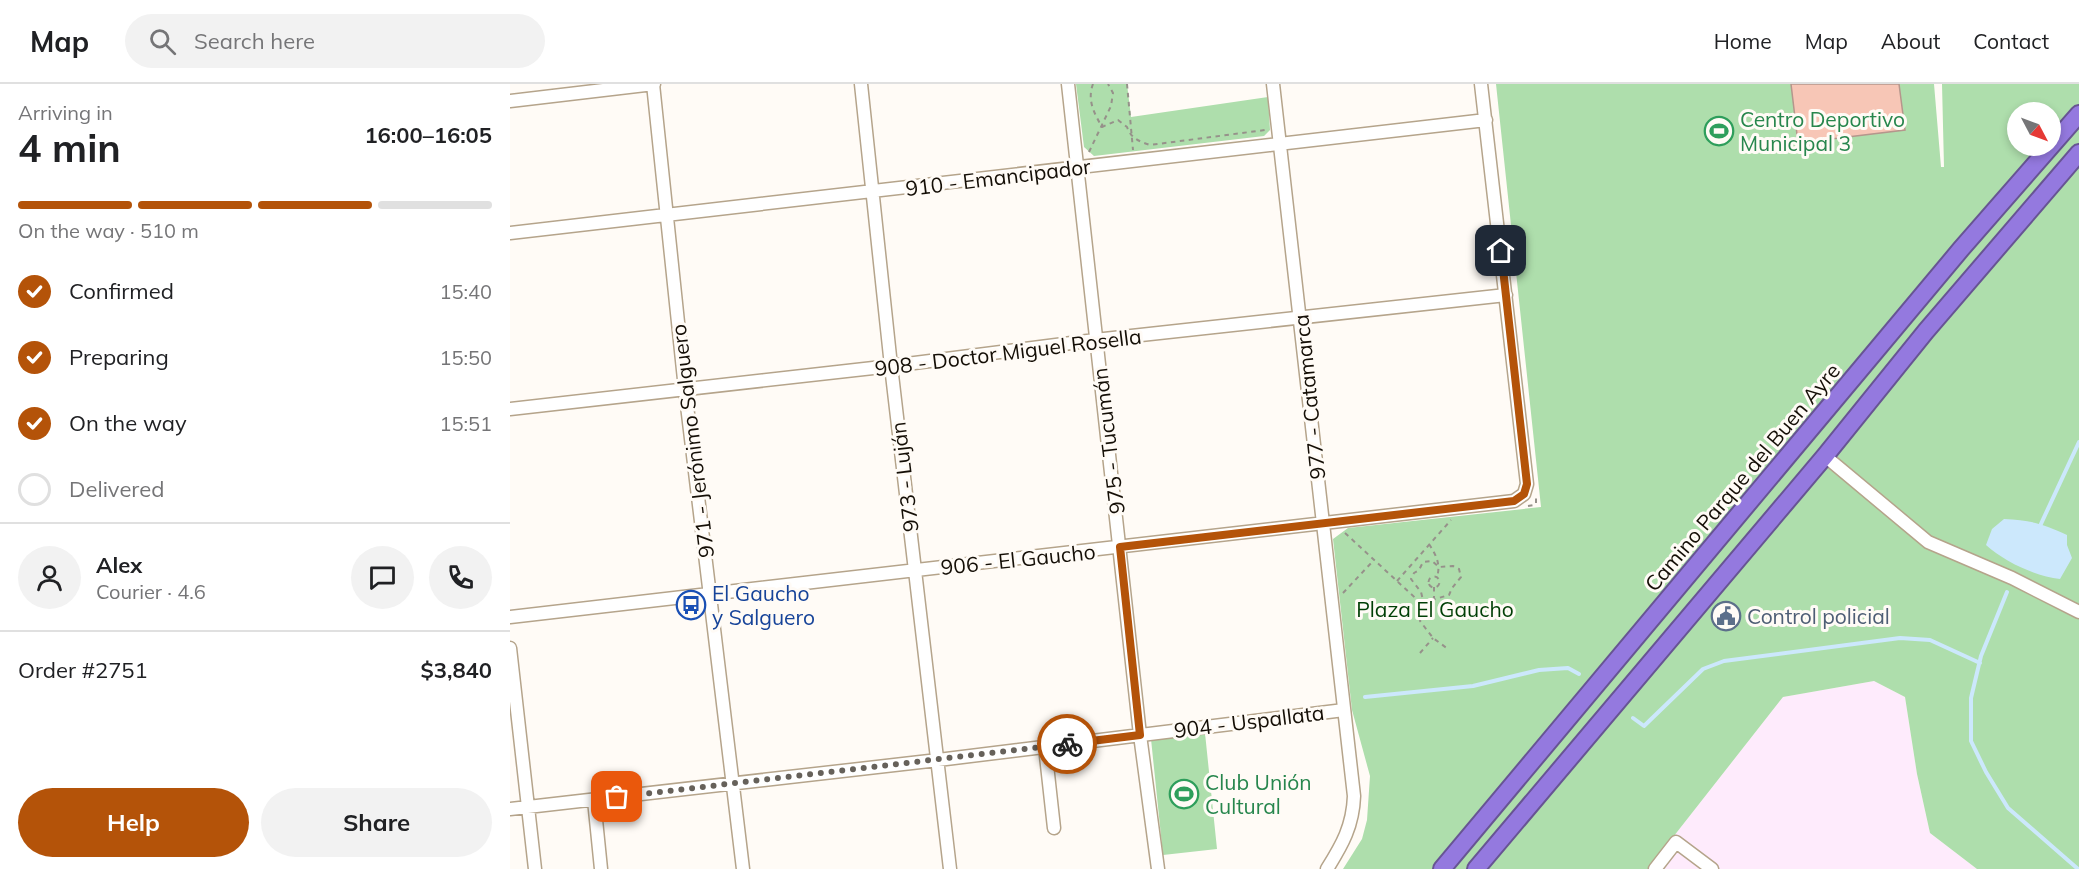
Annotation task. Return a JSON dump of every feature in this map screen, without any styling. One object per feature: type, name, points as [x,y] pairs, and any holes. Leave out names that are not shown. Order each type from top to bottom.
[{"type":"highway","name":"Camino Parque del Buen Ayre","points":[[1442,869],[1961,249],[2079,114]]},
{"type":"highway","points":[[1476,869],[1825,456],[1934,322],[2079,153]]},
{"type":"street","points":[[510,101],[653,84]]},
{"type":"street","name":"971 - Jerónimo Salguero","points":[[653,84],[685,389],[742,869]]},
{"type":"street","name":"973 - Luján","points":[[861,84],[891,366],[950,869]]},
{"type":"street","name":"975 - Tucumán","points":[[1068,84],[1140,735],[1158,869]]},
{"type":"street","name":"977 - Catamarca","points":[[1273,84],[1344,710],[1353,808],[1347,835],[1327,869]]},
{"type":"street","points":[[1481,84],[1506,295]]},
{"type":"street","name":"910 - Emancipador","points":[[510,233],[1486,120]]},
{"type":"street","name":"908 - Doctor Miguel Rosella","points":[[510,409],[891,366],[1095,340],[1506,295]]},
{"type":"street","name":"906 - El Gaucho","points":[[510,616],[1323,524],[1527,498],[1506,295]]},
{"type":"street","points":[[1825,456],[1928,542],[2012,578],[2079,612]]},
{"type":"street","points":[[510,648],[535,869]]},
{"type":"street","name":"904 - Uspallata","points":[[510,809],[1344,710]]},
{"type":"street","points":[[1045,747],[1054,828]]},
{"type":"street","points":[[594,800],[601,869]]},
{"type":"street","points":[[1655,869],[1677,842],[1712,869]]},
{"type":"path","points":[[1093,84],[1090,100],[1102,127]]},
{"type":"path","points":[[1089,152],[1113,99],[1113,93],[1108,84]]},
{"type":"path","points":[[1127,84],[1134,152]]},
{"type":"path","points":[[1102,127],[1118,120],[1127,127],[1132,136],[1150,145],[1263,131],[1268,128]]},
{"type":"path","points":[[1397,581],[1455,515],[1444,517]]},
{"type":"path","points":[[1352,528],[1340,529],[1424,606]]},
{"type":"path","points":[[1429,544],[1439,567],[1437,577],[1440,582],[1434,587]]},
{"type":"path","points":[[1340,584],[1342,594],[1374,560]]},
{"type":"path","points":[[1428,603],[1423,600],[1421,592],[1412,582],[1412,576],[1419,570],[1421,564],[1425,561],[1432,561],[1439,567],[1456,567],[1461,572],[1461,577],[1447,597],[1432,600]]},
{"type":"path","points":[[1437,577],[1431,577],[1429,581],[1434,587],[1435,596],[1424,606],[1420,621],[1433,638],[1448,649]]},
{"type":"path","points":[[1420,653],[1433,638]]},
{"type":"shaded area","points":[[1874,681],[1905,697],[1917,774],[1930,833],[1977,869],[1648,869],[1783,697]]},
{"type":"green space","points":[[1076,84],[1127,84],[1131,117],[1268,97],[1270,130],[1264,136],[1094,156],[1084,147]]},
{"type":"green space","name":"Plaza El Gaucho","points":[[1496,84],[1934,84],[1941,167],[1944,167],[1942,84],[2079,84],[2079,869],[1977,869],[1930,833],[1917,774],[1905,697],[1874,681],[1783,697],[1648,869],[1343,869],[1362,839],[1367,820],[1370,776],[1352,710],[1333,539],[1348,528],[1541,507]]},
{"type":"green space","name":"Club Unión Cultural","points":[[1205,733],[1217,849],[1163,855],[1151,739]]},
{"type":"water","points":[[2004,519],[2037,523],[2067,535],[2067,545],[2072,558],[2060,579],[2021,567],[1986,545],[1992,529]]},
{"type":"building","points":[[1791,84],[1899,84],[1905,130],[1798,143]]},
{"type":"waterway","points":[[2040,526],[2079,442]]},
{"type":"waterway","points":[[2007,592],[1981,656],[1971,698],[1971,741],[1986,772],[2008,808],[2078,869]]},
{"type":"waterway","points":[[1633,718],[1644,726],[1703,669],[1724,661],[1900,638],[1930,640],[1980,663]]},
{"type":"waterway","points":[[1365,697],[1473,686],[1539,670],[1568,668],[1579,674]]},
{"type":"way so far","points":[[617,797],[1067,744]]},
{"type":"place","name":"Centro Deportivo Municipal 3","points":[[1719,131]]},
{"type":"place","name":"El Gaucho y Salguero","points":[[691,605]]},
{"type":"place","name":"Control policial","points":[[1726,616]]},
{"type":"place","name":"Club Unión Cultural","points":[[1184,794]]},
{"type":"route","points":[[1067,744],[1140,735],[1120,547],[1514,501],[1524,494],[1527,484],[1501,251]]}]
